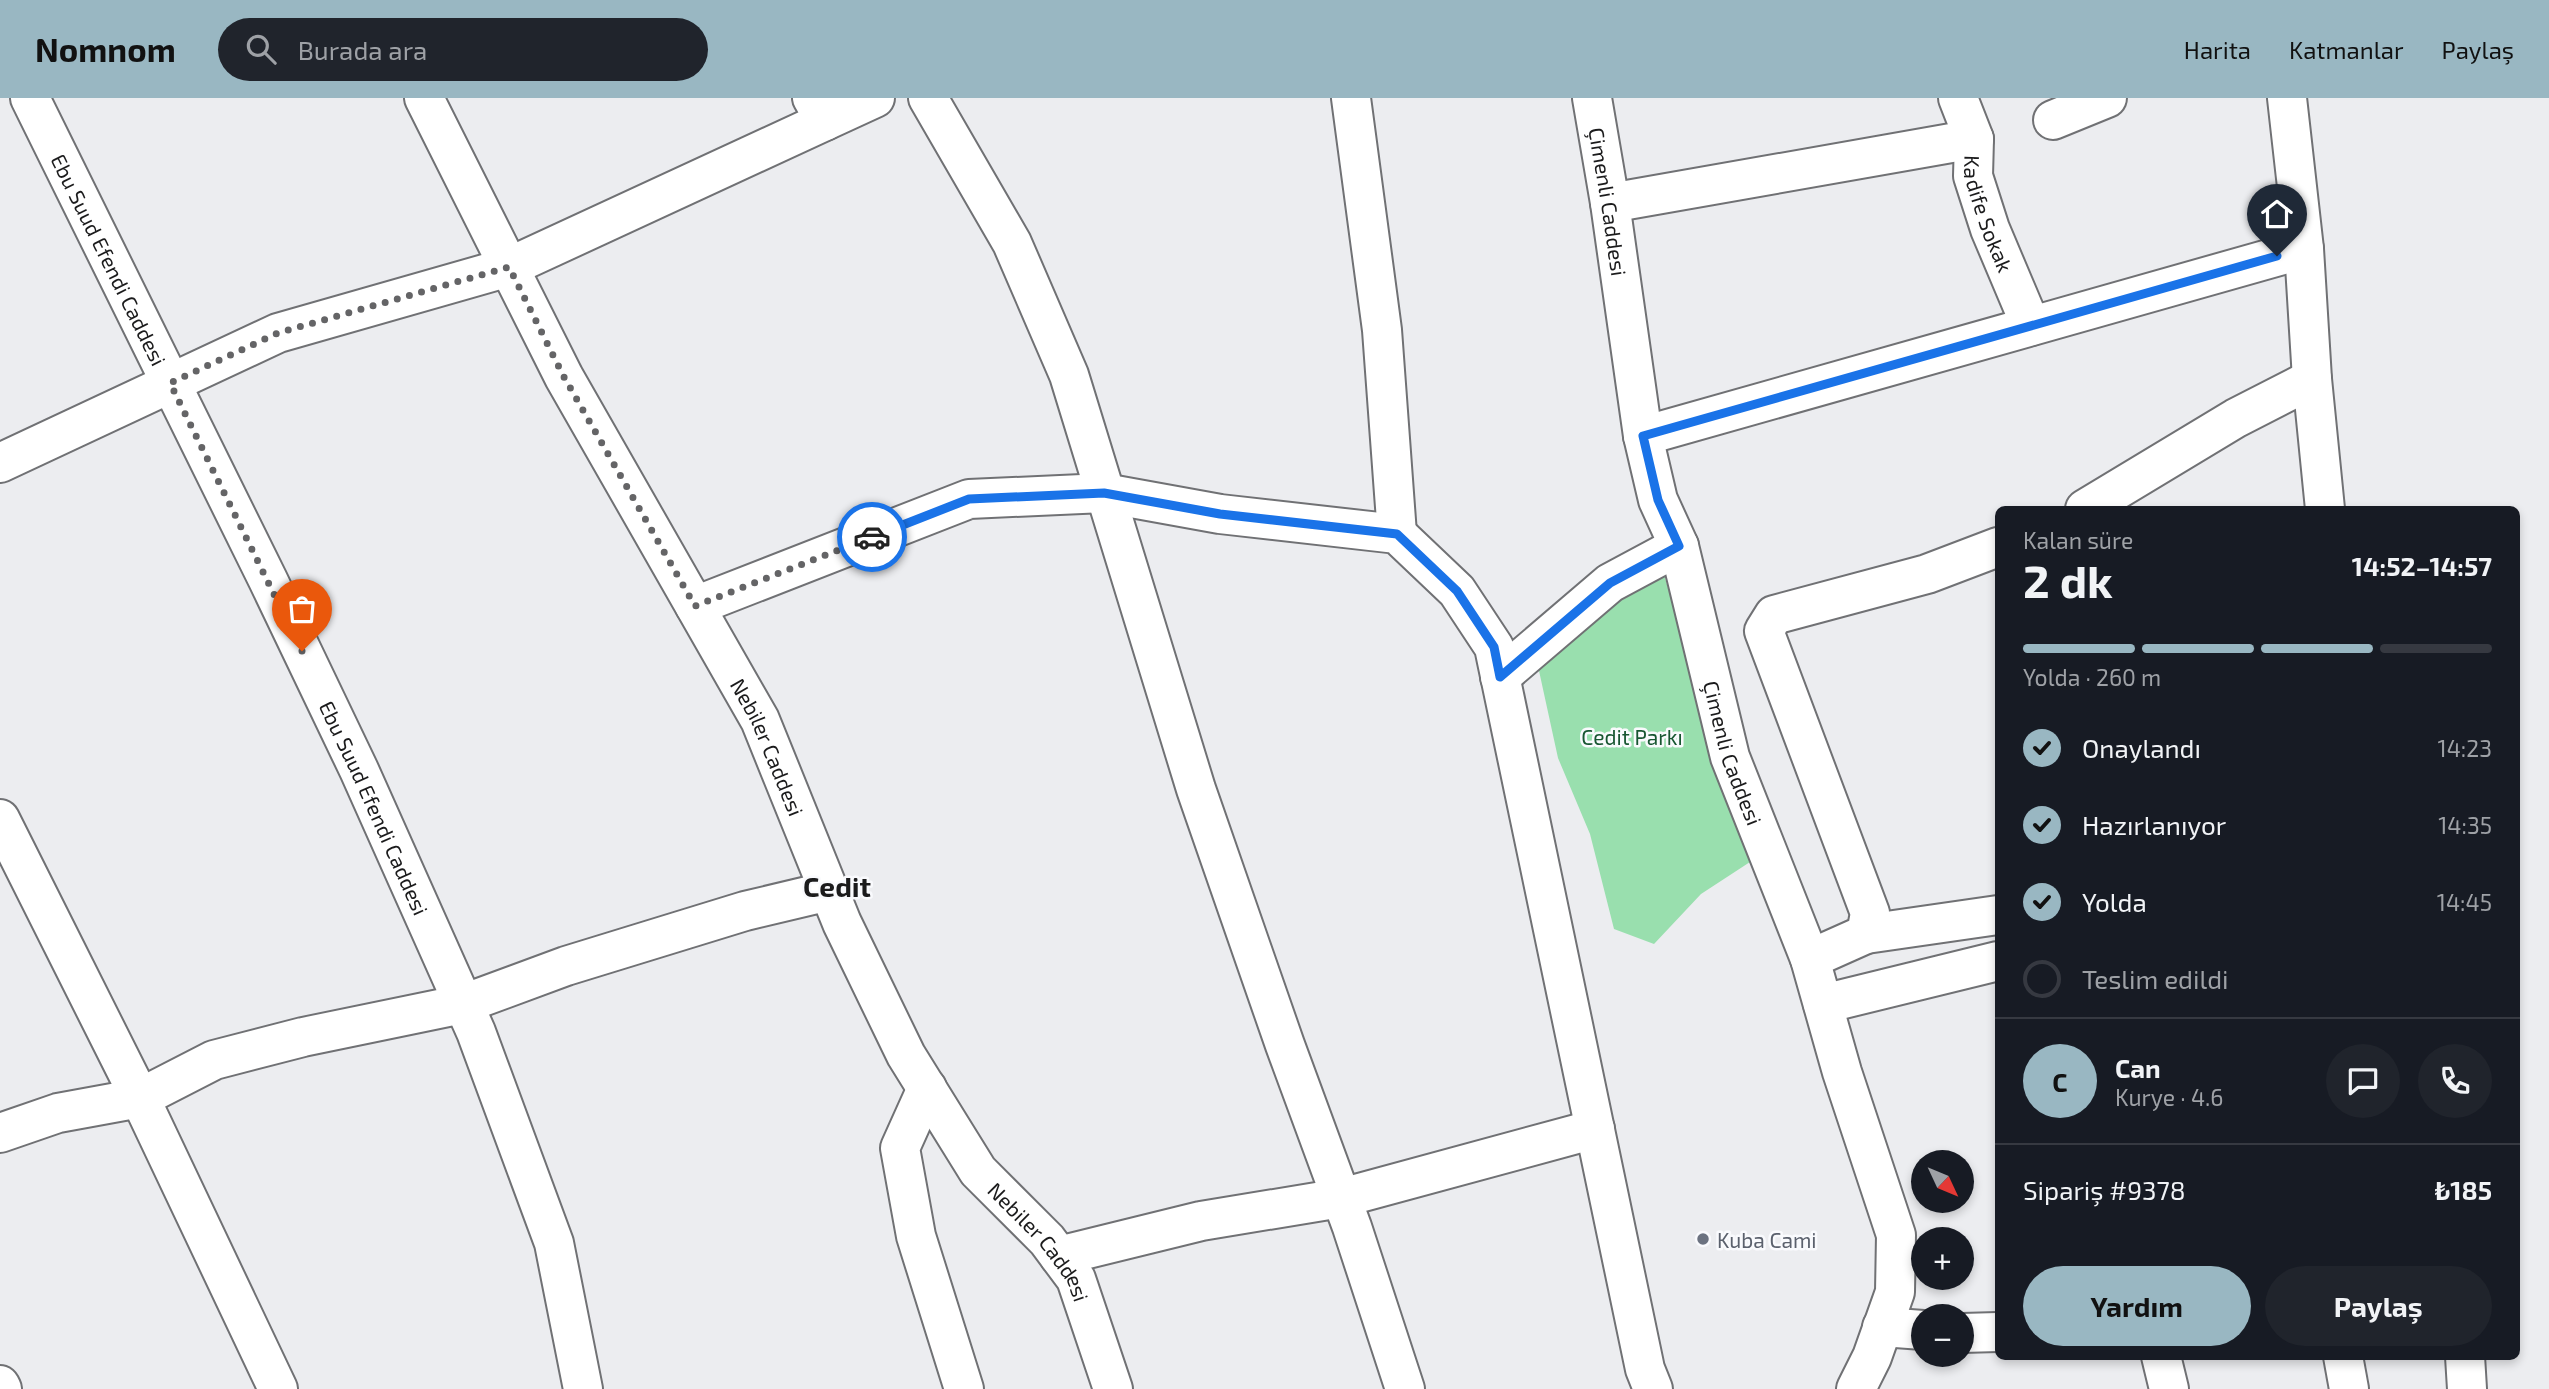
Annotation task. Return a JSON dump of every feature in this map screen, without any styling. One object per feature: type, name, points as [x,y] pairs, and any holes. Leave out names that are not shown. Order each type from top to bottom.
[{"type":"street","name":"Ebu Suud Efendi Caddesi","points":[[30,98],[359,770],[476,1032],[554,1243],[583,1389]]},
{"type":"street","name":"Nebiler Caddesi","points":[[424,98],[564,377],[760,720],[842,923],[905,1055],[978,1171],[1047,1240],[1076,1279],[1113,1389]]},
{"type":"street","points":[[0,463],[278,333],[509,267],[819,110],[876,98]]},
{"type":"street","points":[[929,98],[1012,243],[1069,375],[1196,789],[1341,1198],[1405,1389]]},
{"type":"street","points":[[1351,98],[1381,330],[1397,534]]},
{"type":"street","name":"Çimenli Caddesi","points":[[1592,98],[1610,203],[1643,436],[1658,500],[1679,546],[1730,757],[1810,959],[1842,1072],[1896,1235],[1895,1292],[1872,1357],[1856,1389]]},
{"type":"street","name":"Kadife Sokak","points":[[1958,98],[1974,139],[1973,176],[1990,229],[2031,326]]},
{"type":"street","points":[[2053,120],[2106,98]]},
{"type":"street","points":[[2287,98],[2304,249],[2312,379],[2325,506]]},
{"type":"street","points":[[1610,203],[1974,139]]},
{"type":"street","points":[[1643,436],[2304,249]]},
{"type":"street","points":[[2090,506],[2236,418],[2312,379]]},
{"type":"street","points":[[695,606],[969,499],[1104,493],[1220,514],[1397,534],[1457,591],[1494,647],[1645,1369],[1653,1389]]},
{"type":"street","points":[[1500,677],[1610,583],[1679,546]]},
{"type":"street","points":[[1866,934],[1870,912],[1764,631],[1774,615],[1927,574],[1995,548]]},
{"type":"street","points":[[0,819],[140,1098],[278,1389]]},
{"type":"street","points":[[0,1133],[58,1113],[140,1098],[214,1060],[303,1037],[463,1004],[566,966],[745,911],[829,891]]},
{"type":"street","points":[[1810,959],[1866,934],[1995,915]]},
{"type":"street","points":[[1823,1004],[1995,962]]},
{"type":"street","points":[[927,1088],[900,1148],[916,1236],[964,1389]]},
{"type":"street","points":[[1059,1256],[1201,1221],[1341,1198],[1595,1129]]},
{"type":"street","points":[[1882,1327],[1911,1329]]},
{"type":"street","points":[[1974,1333],[1995,1332]]},
{"type":"street","points":[[2162,1360],[2168,1389]]},
{"type":"street","points":[[2344,1360],[2349,1389]]},
{"type":"street","points":[[2465,1360],[2467,1389]]},
{"type":"green space","name":"Cedit Parkı","points":[[1662,568],[1750,862],[1701,894],[1654,944],[1614,929],[1590,834],[1558,758],[1536,657]]},
{"type":"way so far","points":[[302,651],[170,383],[278,333],[509,267],[564,377],[695,606],[872,537]]},
{"type":"place","name":"Kuba Cami","points":[[1703,1239]]},
{"type":"district","name":"Cedit","points":[[837,886]]},
{"type":"route","points":[[872,537],[969,499],[1104,493],[1220,514],[1397,534],[1457,591],[1494,647],[1500,677],[1610,583],[1679,546],[1658,500],[1643,436],[2277,256]]}]
